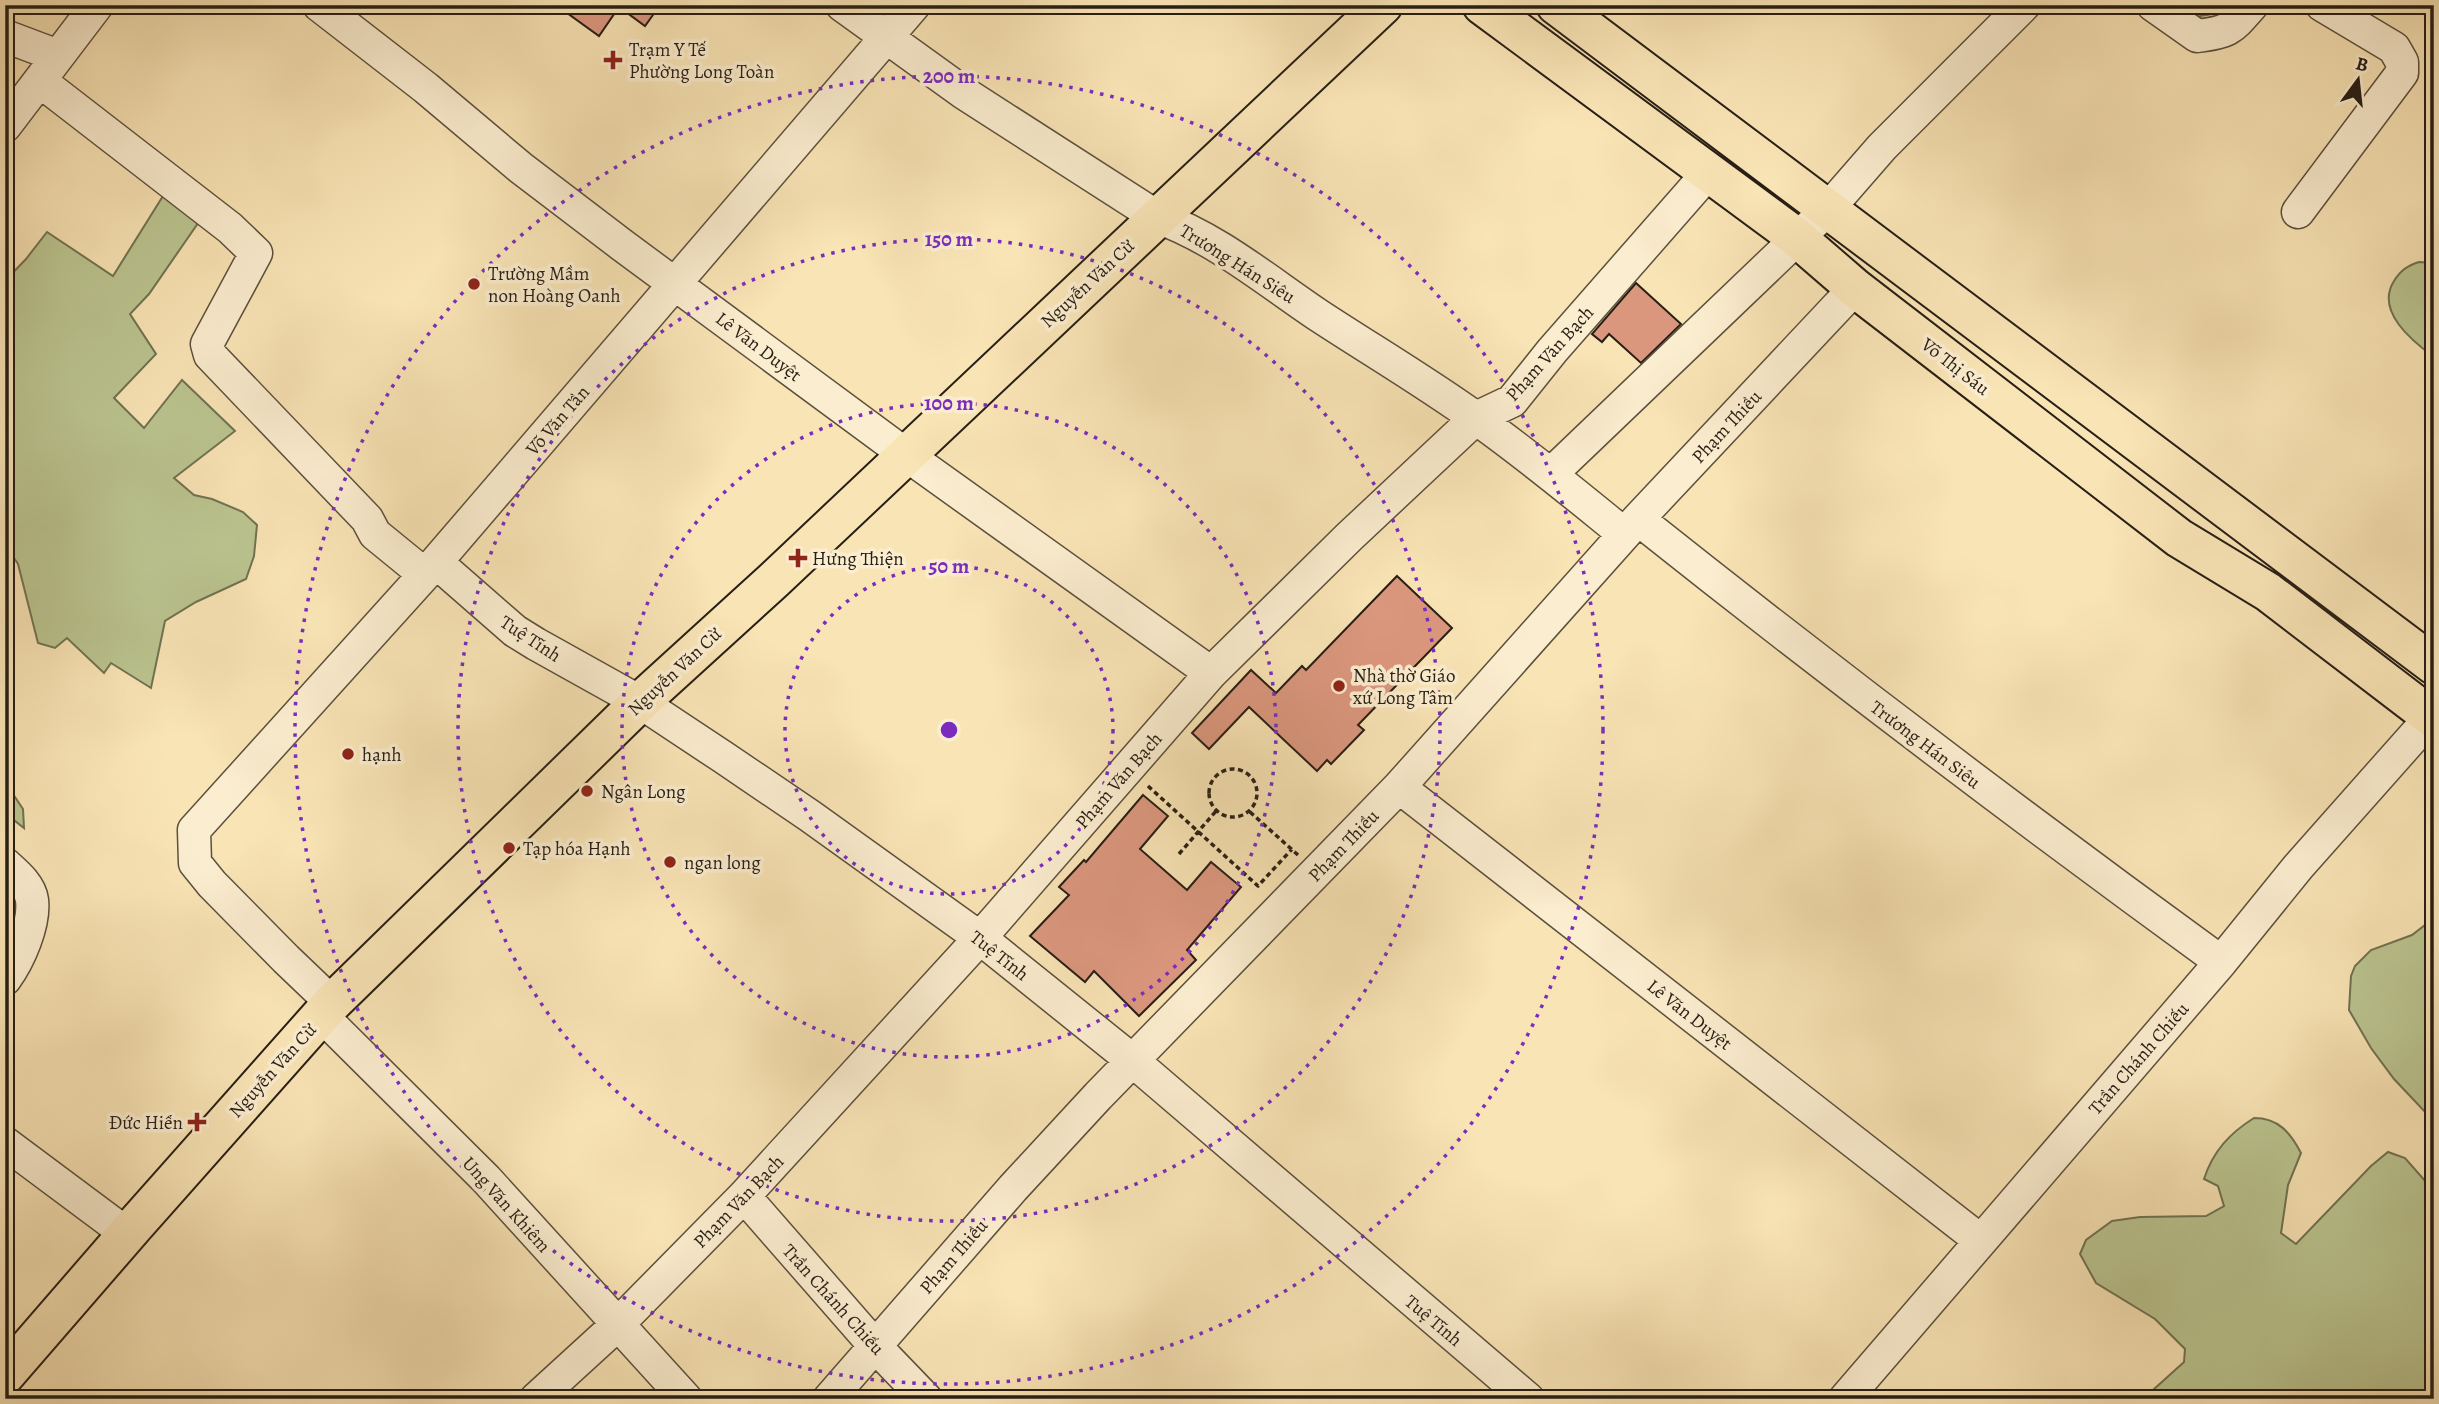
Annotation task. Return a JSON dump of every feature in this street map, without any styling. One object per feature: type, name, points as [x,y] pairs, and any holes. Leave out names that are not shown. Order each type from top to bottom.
[{"type":"main road","name":"Nguyễn Văn Cừ","points":[[5,1375],[327,1009],[640,702],[774,580],[1383,5]]},
{"type":"main road","name":"Võ Thị Sáu","points":[[1482,5],[1796,237],[1855,288],[2179,538],[2268,592],[2432,718]]},
{"type":"main road","points":[[1556,5],[2434,665]]},
{"type":"street","points":[[5,126],[97,5]]},
{"type":"street","name":"Lê Văn Duyệt","points":[[319,5],[426,88],[521,168],[674,283],[905,454],[1211,673]]},
{"type":"street","name":"Trương Hán Siêu","points":[[842,5],[964,93],[1157,216],[1188,228],[1216,245],[1476,418],[1819,663],[2008,807],[2221,962]]},
{"type":"street","name":"Võ Văn Tần","points":[[194,830],[430,568],[914,5]]},
{"type":"street","points":[[1551,474],[1828,209],[1882,146],[2024,5]]},
{"type":"street","points":[[2153,5],[2197,36],[2220,33],[2232,28],[2252,5]]},
{"type":"street","points":[[2298,212],[2402,74],[2402,62],[2394,48],[2322,5]]},
{"type":"street","points":[[5,36],[49,68]]},
{"type":"street","name":"Tuệ Tĩnh","points":[[49,68],[256,253],[207,344],[210,355],[367,519],[375,534],[430,568],[515,631],[640,702],[810,816],[980,938],[1133,1061],[1528,1399]]},
{"type":"street","name":"Phạm Văn Bạch","points":[[537,1399],[617,1325],[744,1196],[980,938],[1211,673],[1349,537],[1476,418],[1512,401],[1552,351],[1708,173]]},
{"type":"street","name":"Phạm Thiều","points":[[830,1399],[1013,1188],[1399,787],[1631,527],[1855,288]]},
{"type":"street","name":"Trần Chánh Chiếu","points":[[1852,1396],[1885,1349],[2221,962],[2298,867],[2432,718]]},
{"type":"street","name":"Lê Văn Duyệt","points":[[1399,787],[1980,1241]]},
{"type":"street","name":"Ung Văn Khiêm","points":[[194,830],[195,863],[212,884],[686,1399]]},
{"type":"street","points":[[5,864],[21,878],[32,898],[29,923],[17,963],[5,979]]},
{"type":"street","points":[[5,1143],[127,1234]]},
{"type":"street","name":"Trần Chánh Chiếu","points":[[744,1196],[875,1346],[926,1399]]},
{"type":"path","points":[[1129,768],[1258,886],[1292,849]]},
{"type":"path","points":[[1233,769],[1249,774],[1257,787],[1256,803],[1250,811],[1231,818],[1216,811],[1209,796],[1212,780],[1225,770],[1233,769]]},
{"type":"path","points":[[1179,854],[1216,811]]},
{"type":"path","points":[[1250,811],[1305,860]]},
{"type":"green space","points":[[2167,5],[2227,5],[2218,13],[2183,19]]},
{"type":"green space","points":[[168,188],[203,216],[149,294],[130,314],[156,354],[114,398],[144,428],[182,380],[235,431],[174,478],[194,495],[212,499],[243,512],[257,525],[254,556],[246,579],[196,602],[165,621],[151,688],[111,663],[104,673],[67,638],[55,648],[38,643],[18,564],[5,545],[5,281],[47,232],[113,276]]},
{"type":"green space","points":[[2419,262],[2434,263],[2434,357],[2407,334],[2389,303],[2389,292],[2394,281],[2405,269]]},
{"type":"green space","points":[[5,782],[23,809],[24,828],[5,813]]},
{"type":"green space","points":[[2434,918],[2434,1101],[2426,1113],[2394,1079],[2371,1048],[2349,1010],[2351,976],[2355,966],[2371,950],[2412,935]]},
{"type":"green space","points":[[2254,1118],[2277,1124],[2301,1153],[2288,1185],[2281,1233],[2296,1244],[2371,1166],[2388,1152],[2405,1158],[2434,1191],[2434,1399],[2143,1399],[2184,1362],[2185,1349],[2155,1319],[2096,1283],[2080,1254],[2086,1240],[2112,1221],[2140,1217],[2206,1216],[2224,1206],[2218,1186],[2204,1179],[2223,1144]]},
{"type":"building","points":[[556,5],[660,5],[645,26],[619,7],[599,36]]},
{"type":"building","points":[[1636,283],[1681,324],[1641,363],[1609,334],[1602,342],[1592,334]]},
{"type":"building","name":"Nhà thờ Giáo xứ Long Tâm","points":[[1397,576],[1452,628],[1358,725],[1364,730],[1331,764],[1327,760],[1317,771],[1249,707],[1209,749],[1192,733],[1251,670],[1276,693],[1302,666],[1306,670]]},
{"type":"building","points":[[1143,795],[1168,816],[1140,849],[1187,890],[1211,862],[1241,887],[1187,950],[1196,960],[1139,1016],[1094,971],[1085,982],[1030,936],[1069,895],[1059,887],[1084,860],[1086,862]]},
{"type":"place","name":"Trạm Y Tế Phường Long Toàn","points":[[613,60]]},
{"type":"place","name":"Trường Mầm non Hoàng Oanh","points":[[474,284]]},
{"type":"place","name":"Hưng Thiện","points":[[798,558]]},
{"type":"place","name":"Nhà thờ Giáo xứ Long Tâm","points":[[1339,686]]},
{"type":"place","name":"hạnh","points":[[348,754]]},
{"type":"place","name":"Ngân Long","points":[[587,791]]},
{"type":"place","name":"Tạp hóa Hạnh","points":[[509,848]]},
{"type":"place","name":"ngan long","points":[[670,862]]},
{"type":"place","name":"Đức Hiển","points":[[197,1122]]}]
